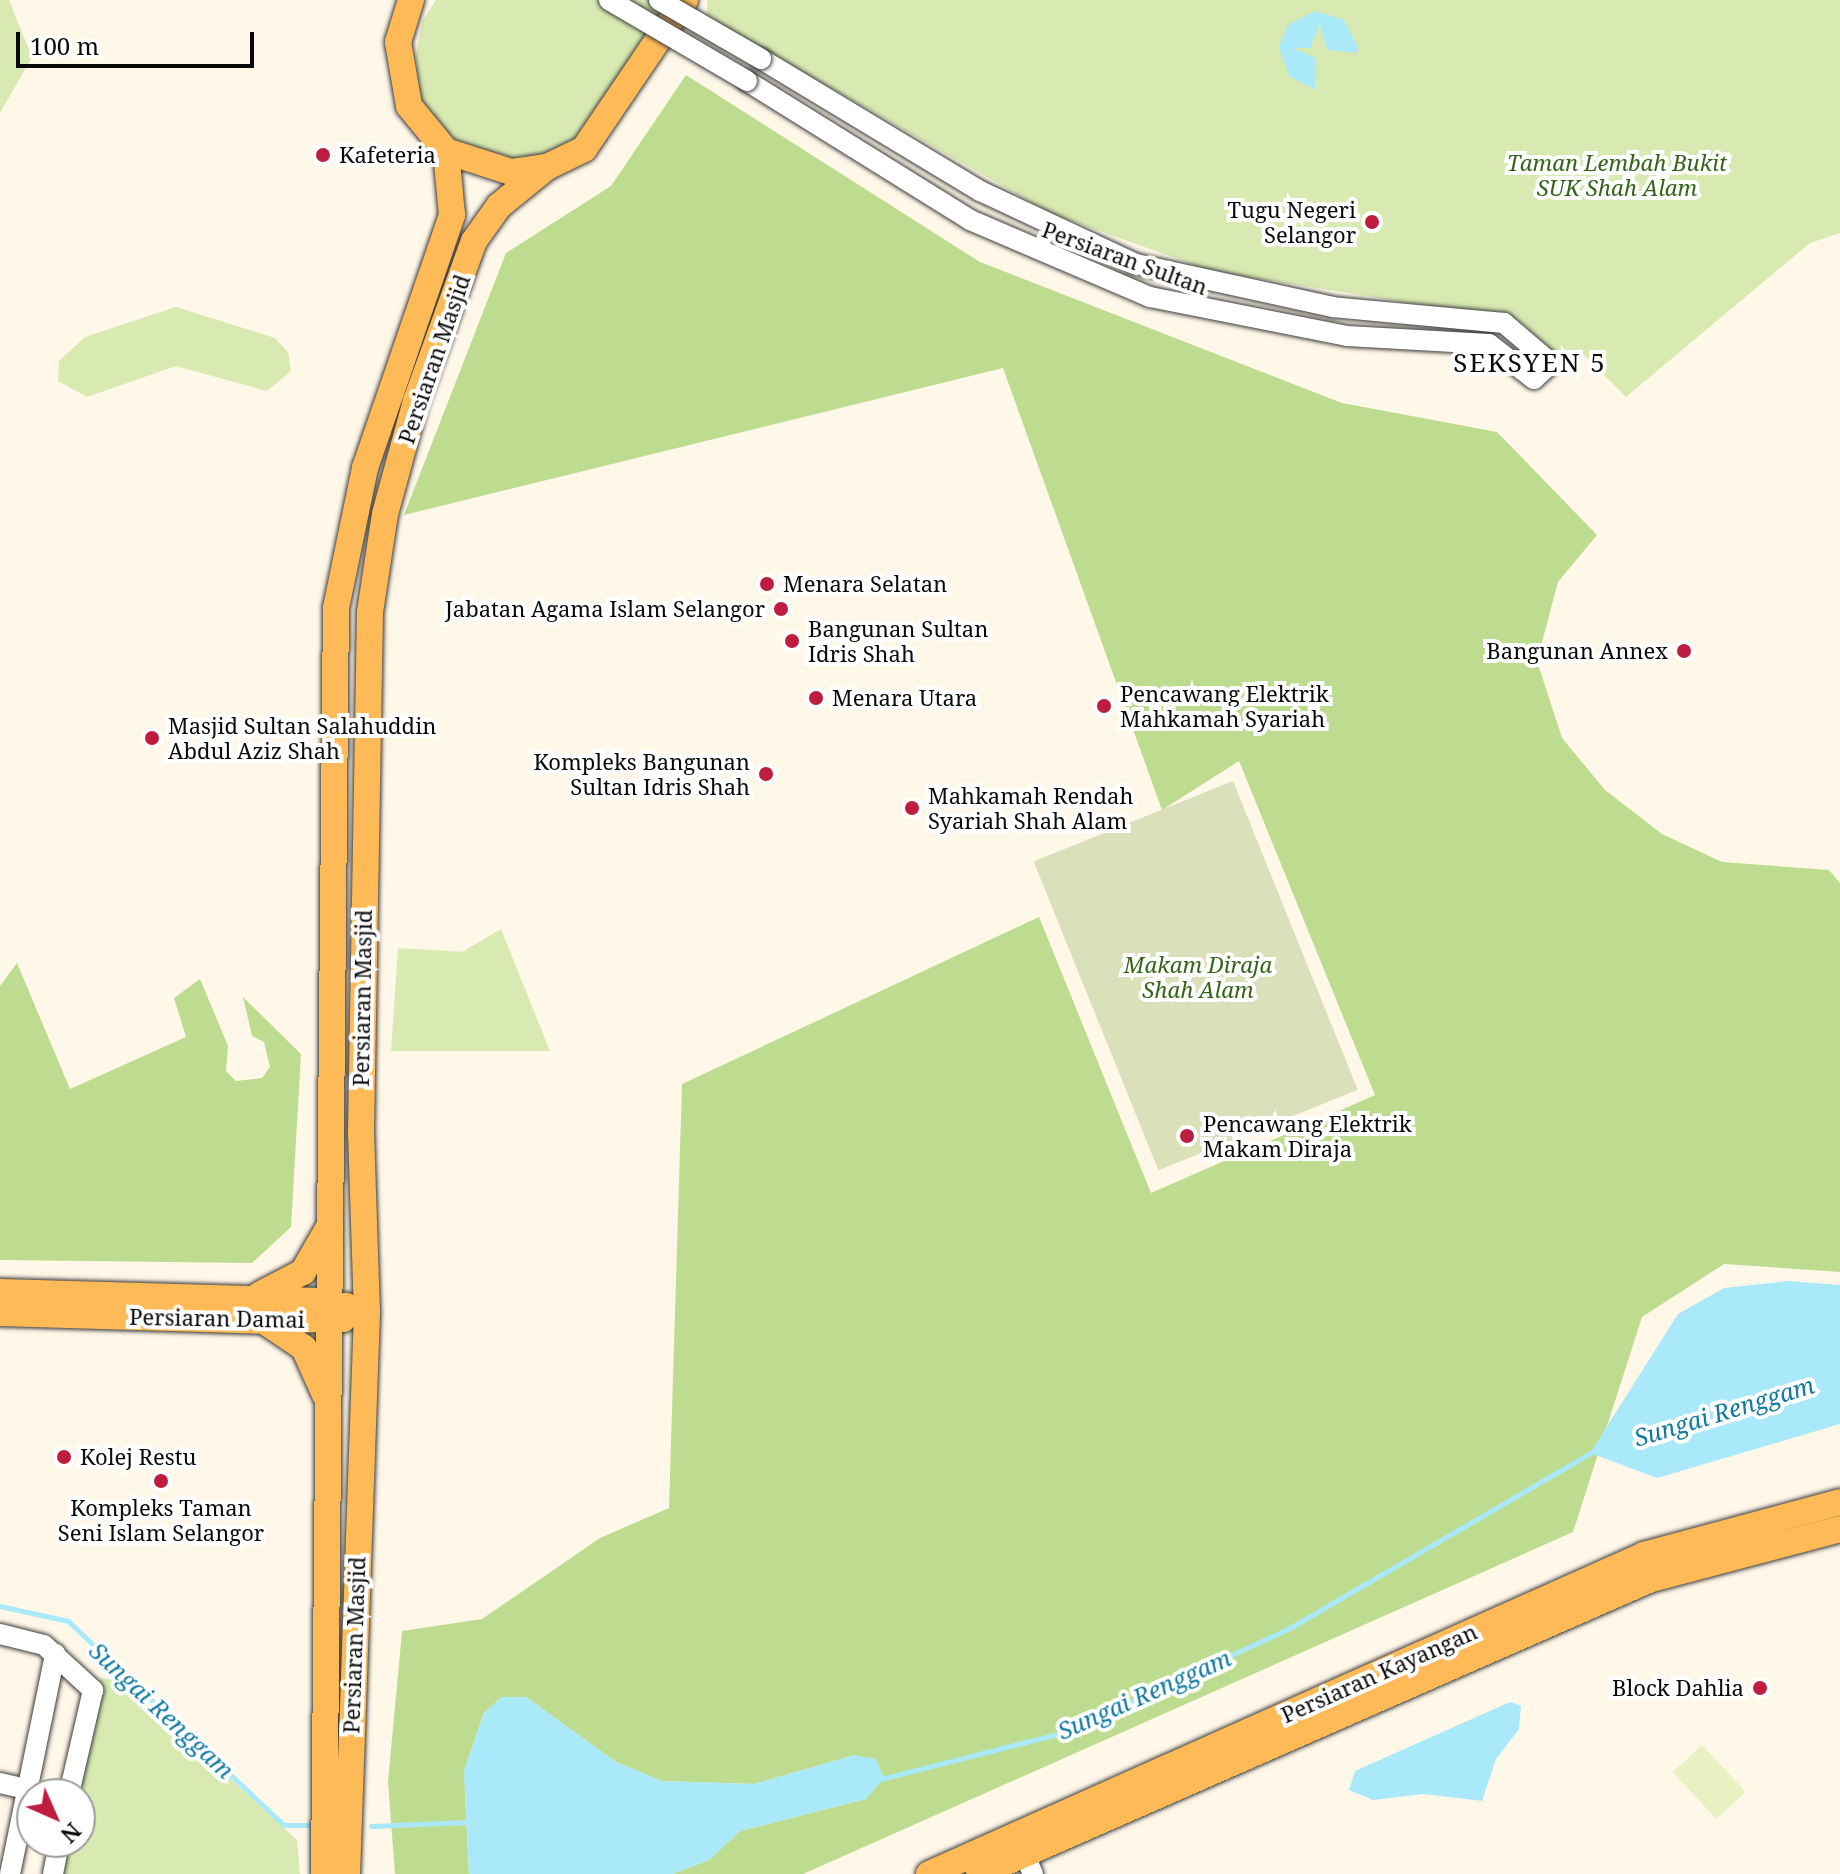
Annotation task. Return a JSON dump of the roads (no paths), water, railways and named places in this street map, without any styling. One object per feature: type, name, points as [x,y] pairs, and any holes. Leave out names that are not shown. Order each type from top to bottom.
[{"type":"main road","name":"Persiaran Masjid","points":[[347,1874],[360,1419],[367,1313],[361,1133],[364,748],[370,612],[385,514],[474,241],[499,206],[547,167],[569,160],[603,130],[685,0]]},
{"type":"main road","points":[[405,3],[400,79],[419,122],[446,151],[482,168],[547,167]]},
{"type":"main road","name":"Persiaran Masjid","points":[[324,1874],[329,1406],[334,1312],[336,608],[365,468],[452,215],[446,151]]},
{"type":"main road","points":[[360,1419],[354,1344],[334,1312],[354,1293],[361,1133]]},
{"type":"main road","points":[[247,1298],[303,1272],[332,1222]]},
{"type":"main road","name":"Persiaran Damai","points":[[0,1292],[319,1301],[334,1312]]},
{"type":"main road","name":"Persiaran Damai","points":[[0,1313],[264,1321],[334,1312]]},
{"type":"main road","points":[[264,1321],[304,1348],[329,1406]]},
{"type":"main road","name":"Persiaran Kayangan","points":[[929,1874],[1644,1555],[1840,1502]]},
{"type":"main road","name":"Persiaran Kayangan","points":[[979,1874],[1028,1864],[1651,1579],[1840,1529]]},
{"type":"street","name":"Persiaran Sultan","points":[[609,0],[747,81],[970,220],[1062,265],[1202,313],[1347,336],[1489,344],[1534,379],[1551,363],[1504,323],[1333,307],[1136,264],[980,191],[659,0]]},
{"type":"street","points":[[0,1634],[55,1654],[93,1690],[73,1778]]},
{"type":"street","points":[[29,1778],[55,1654]]},
{"type":"street","points":[[10,1874],[16,1844]]},
{"type":"water","points":[[1315,11],[1344,20],[1358,53],[1327,50],[1320,24],[1310,48],[1293,48],[1316,58],[1315,90],[1289,76],[1279,47],[1288,25]]},
{"type":"water","points":[[1788,1281],[1840,1285],[1840,1424],[1657,1478],[1590,1453],[1678,1314],[1724,1288]]},
{"type":"water","points":[[502,1697],[526,1697],[616,1762],[662,1781],[754,1784],[855,1755],[876,1759],[884,1778],[866,1799],[740,1831],[709,1860],[672,1874],[469,1874],[464,1771],[484,1713]]},
{"type":"water","points":[[1510,1702],[1521,1706],[1519,1729],[1496,1759],[1482,1801],[1424,1794],[1373,1800],[1349,1790],[1355,1771]]},
{"type":"waterway","name":"Sungai Renggam","points":[[877,1780],[1065,1732],[1288,1629],[1594,1451]]},
{"type":"waterway","name":"Sungai Renggam","points":[[0,1606],[68,1621],[284,1825],[315,1825]]},
{"type":"waterway","name":"Sungai Renggam","points":[[371,1826],[468,1822]]},
{"type":"place","name":"Kafeteria","points":[[323,155]]},
{"type":"place","name":"Tugu Negeri Selangor","points":[[1372,222]]},
{"type":"place","name":"Menara Selatan","points":[[767,584]]},
{"type":"place","name":"Jabatan Agama Islam Selangor","points":[[781,609]]},
{"type":"place","name":"Bangunan Sultan Idris Shah","points":[[792,641]]},
{"type":"place","name":"Bangunan Annex","points":[[1684,651]]},
{"type":"place","name":"Menara Utara","points":[[816,698]]},
{"type":"place","name":"Pencawang Elektrik Mahkamah Syariah","points":[[1104,706]]},
{"type":"place","name":"Masjid Sultan Salahuddin Abdul Aziz Shah","points":[[152,738]]},
{"type":"place","name":"Kompleks Bangunan Sultan Idris Shah","points":[[766,774]]},
{"type":"place","name":"Mahkamah Rendah Syariah Shah Alam","points":[[912,808]]},
{"type":"place","name":"Pencawang Elektrik Makam Diraja","points":[[1187,1136]]},
{"type":"place","name":"Kolej Restu","points":[[64,1457]]},
{"type":"place","name":"Kompleks Taman Seni Islam Selangor","points":[[161,1481]]},
{"type":"place","name":"Block Dahlia","points":[[1760,1688]]},
{"type":"district","name":"SEKSYEN 5","points":[[1530,363]]},
{"type":"park label","name":"Taman Lembah Bukit SUK Shah Alam","points":[[1617,174]]},
{"type":"park label","name":"Makam Diraja Shah Alam","points":[[1198,976]]}]
